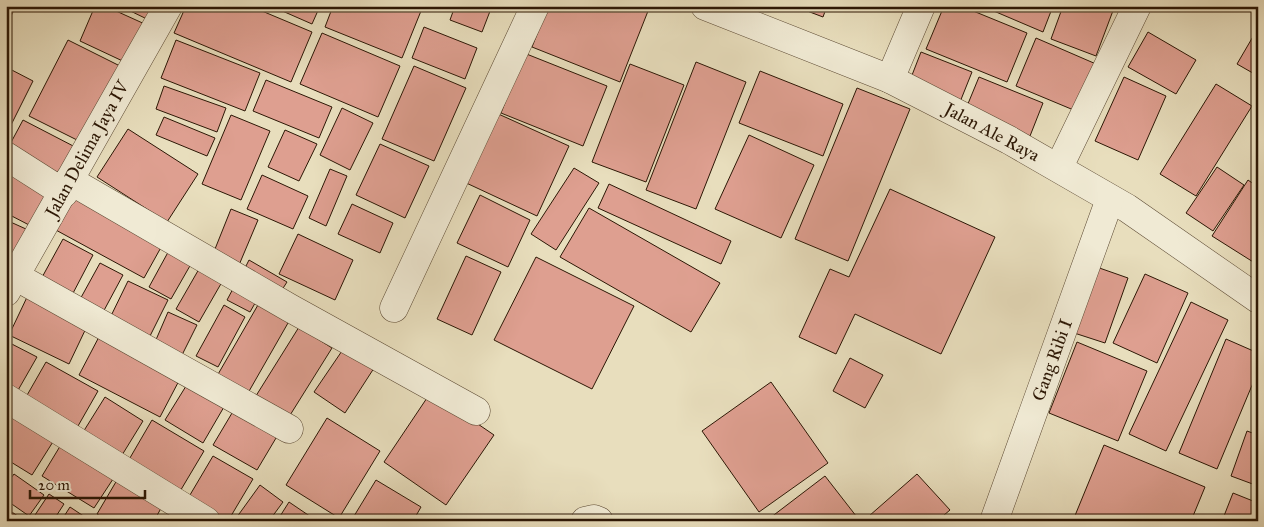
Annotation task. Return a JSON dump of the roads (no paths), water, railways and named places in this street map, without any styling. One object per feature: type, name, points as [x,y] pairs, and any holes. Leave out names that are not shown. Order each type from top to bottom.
[{"type":"street","name":"Jalan Delima Jaya IV","points":[[11,284],[168,6]]},
{"type":"street","points":[[394,308],[535,6]]},
{"type":"street","name":"Jalan Ale Raya","points":[[705,6],[890,79],[1059,167],[1110,200],[1127,208],[1258,299]]},
{"type":"street","points":[[890,79],[920,6]]},
{"type":"street","points":[[1059,167],[1137,6]]},
{"type":"street","points":[[6,156],[66,186],[476,411]]},
{"type":"street","name":"Gang Ribi I","points":[[994,521],[1110,200]]},
{"type":"street","points":[[11,284],[289,429]]},
{"type":"street","points":[[6,398],[206,521]]},
{"type":"street","points":[[585,521],[594,519],[599,521]]}]
